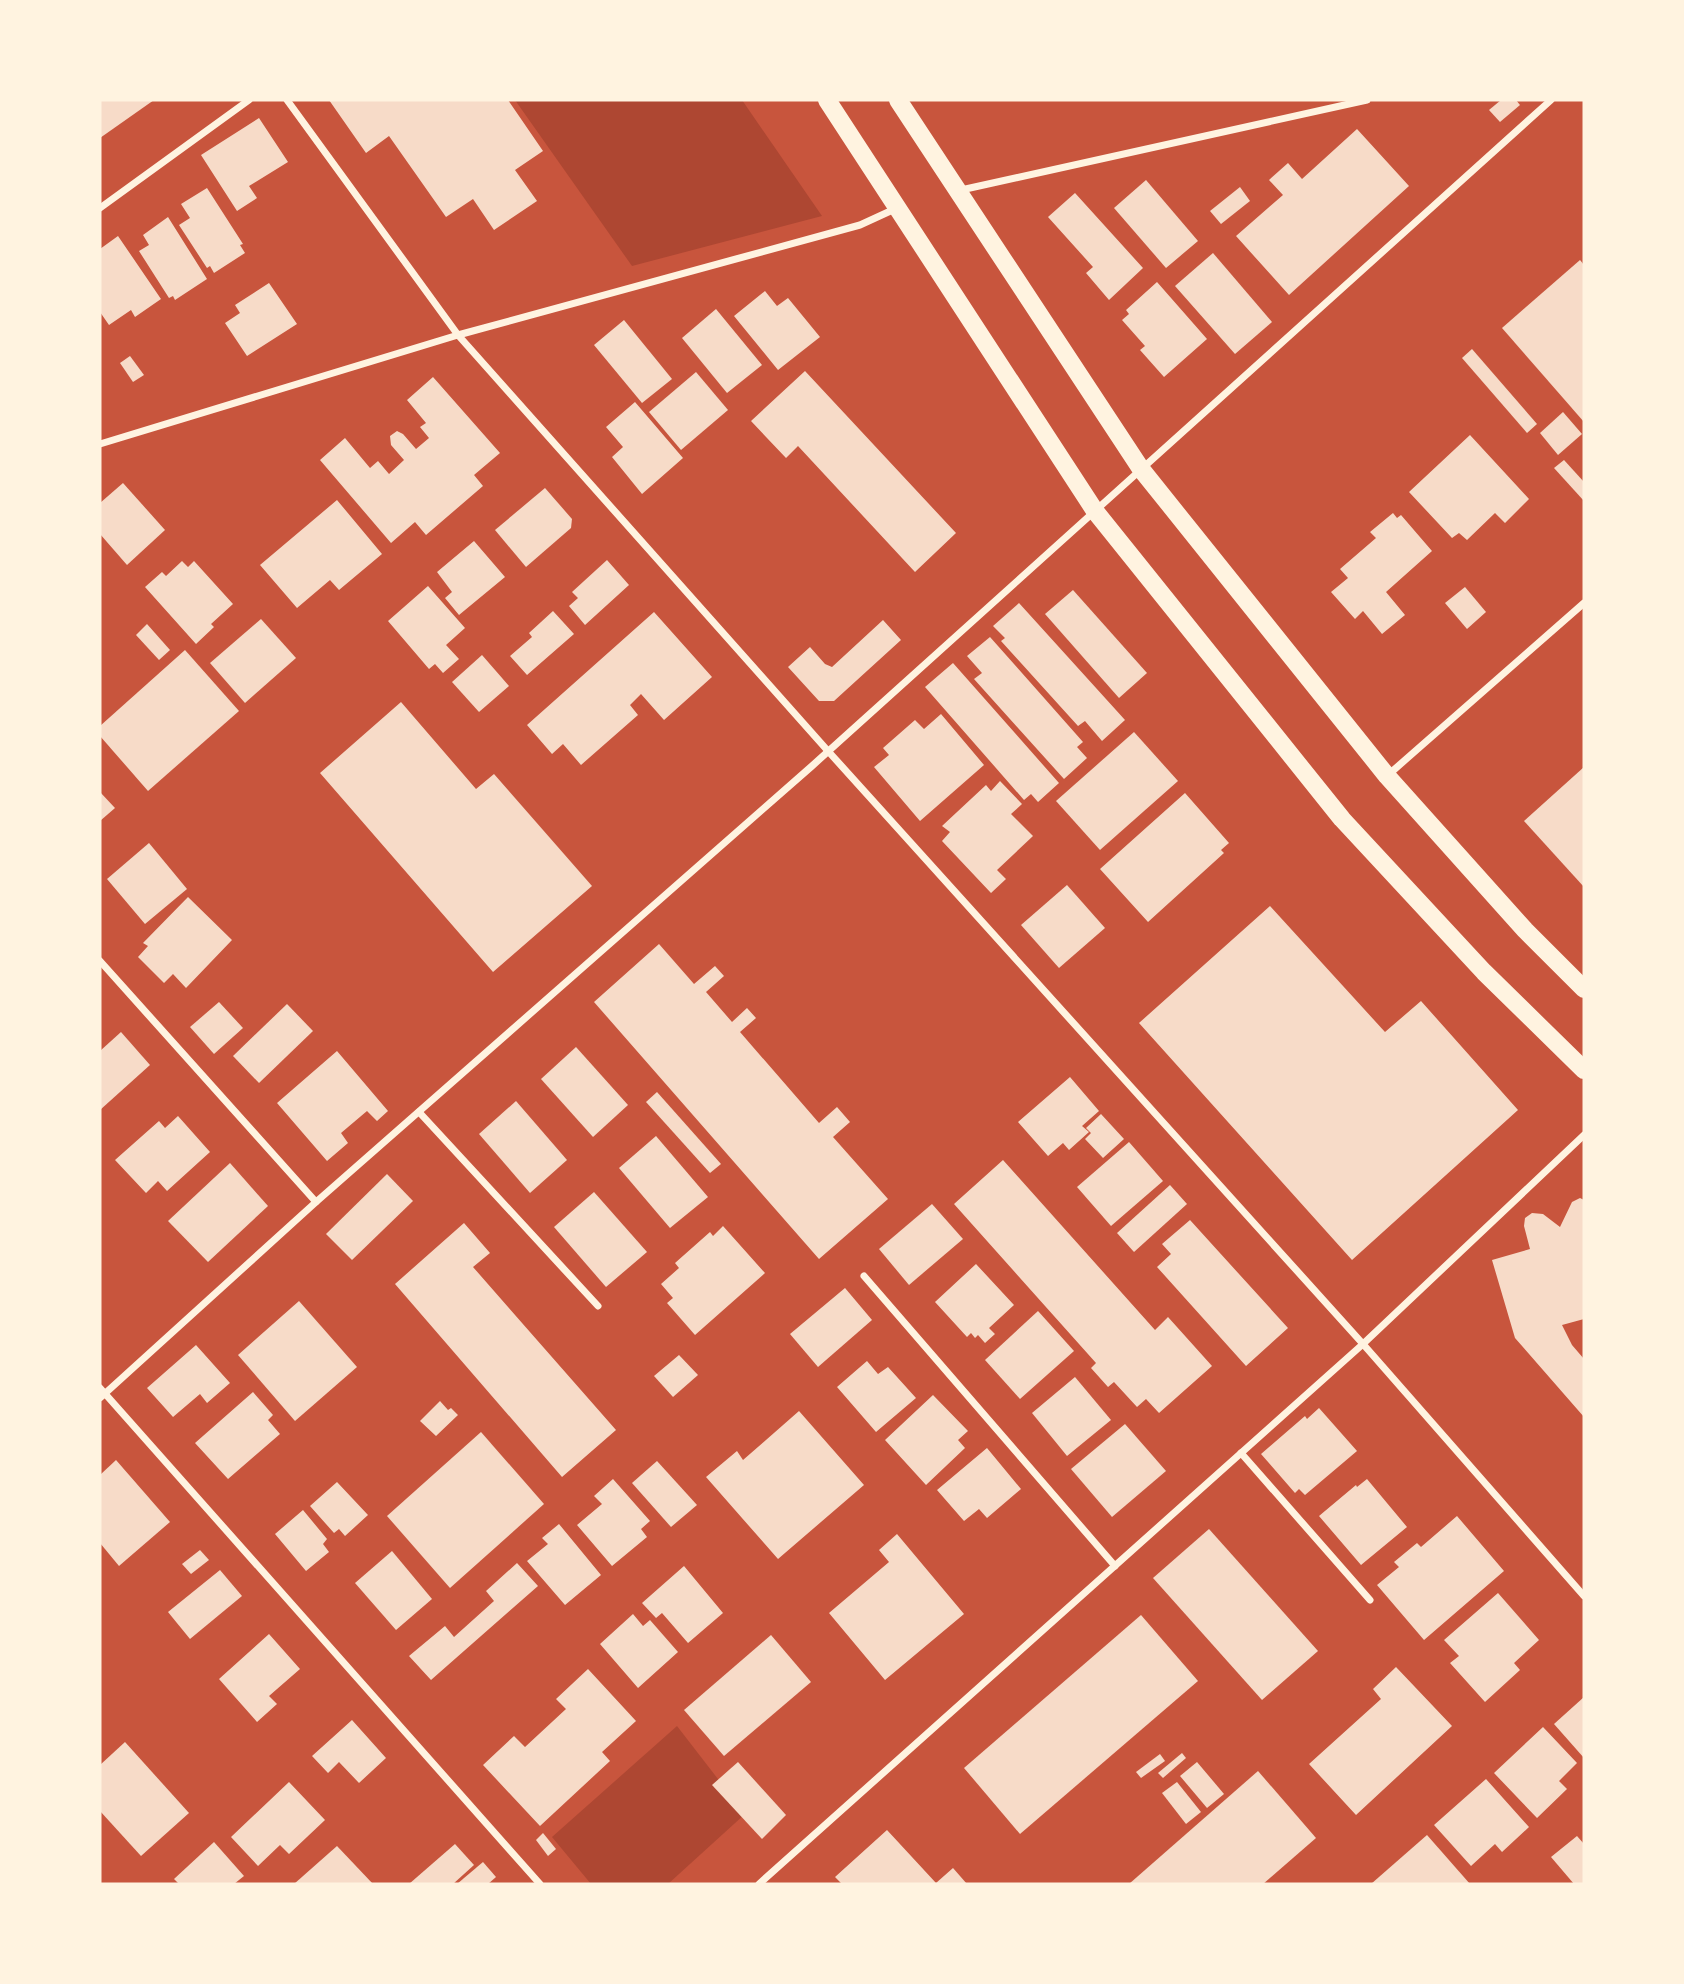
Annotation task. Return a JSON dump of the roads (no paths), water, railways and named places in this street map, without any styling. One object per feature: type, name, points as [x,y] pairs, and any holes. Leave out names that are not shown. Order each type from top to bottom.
[{"type":"main road","points":[[827,100],[1095,512],[1342,819],[1485,972],[1584,1070]]},
{"type":"main road","points":[[898,100],[1141,469],[1387,776],[1525,930],[1584,989]]},
{"type":"street","points":[[100,208],[249,100]]},
{"type":"street","points":[[287,100],[458,335],[828,751],[1363,1344],[1584,1595]]},
{"type":"street","points":[[956,191],[1367,100]]},
{"type":"street","points":[[540,1884],[101,1393],[828,751],[1551,100]]},
{"type":"street","points":[[100,444],[458,335],[860,225],[897,208]]},
{"type":"street","points":[[1387,776],[1584,603]]},
{"type":"street","points":[[100,961],[316,1202]]},
{"type":"street","points":[[419,1112],[598,1306]]},
{"type":"street","points":[[759,1884],[1363,1344],[1584,1135]]},
{"type":"street","points":[[864,1276],[1115,1566]]},
{"type":"street","points":[[1241,1452],[1370,1600]]}]
